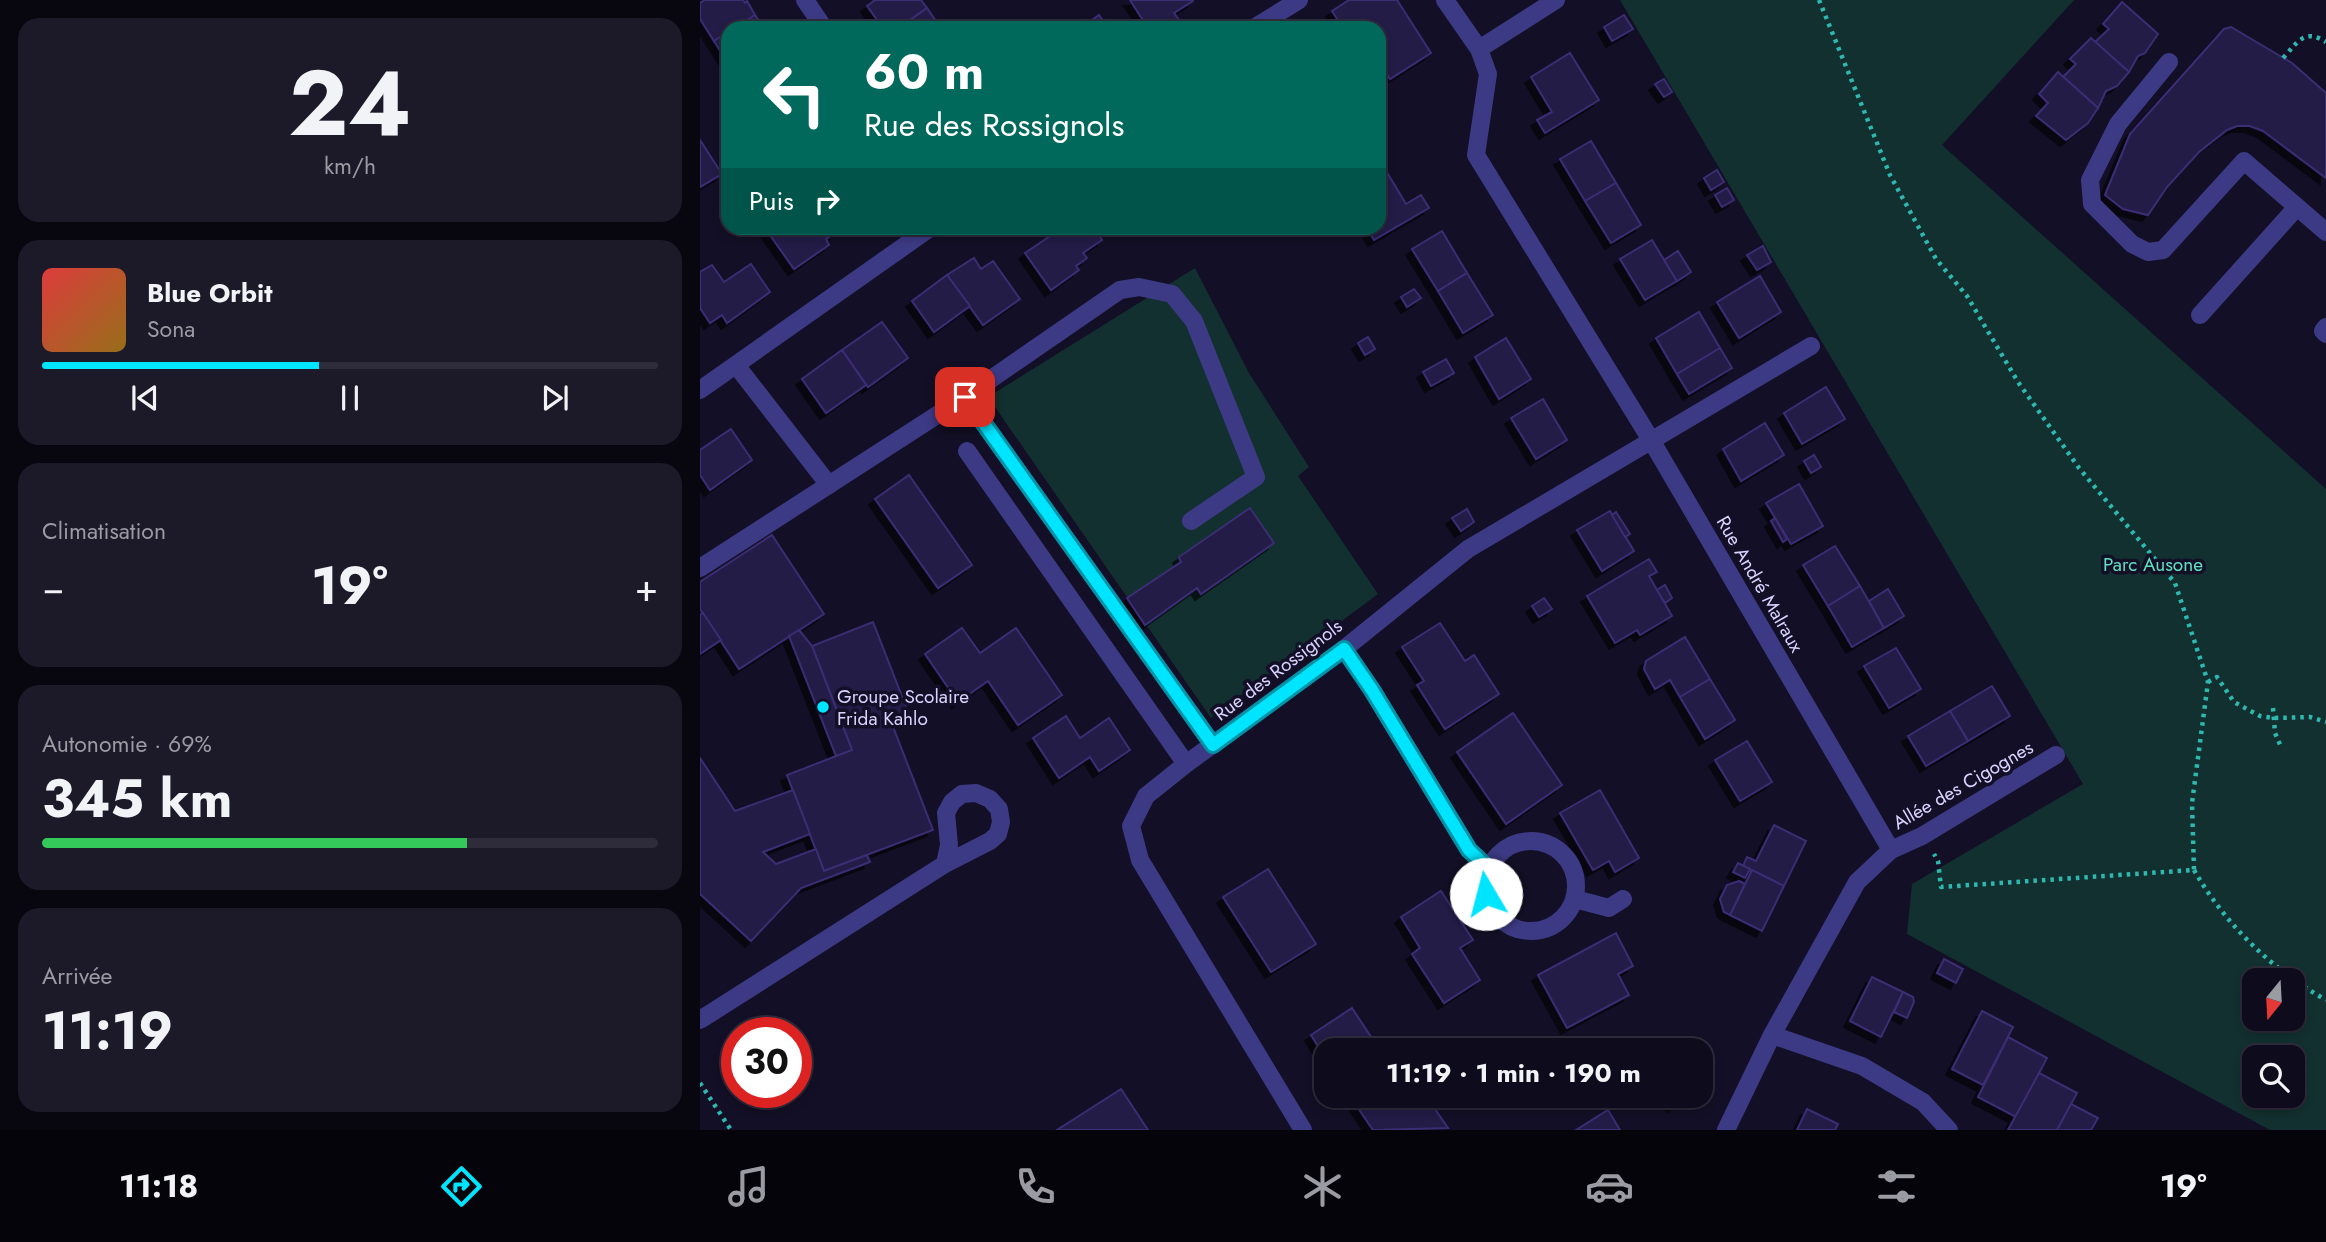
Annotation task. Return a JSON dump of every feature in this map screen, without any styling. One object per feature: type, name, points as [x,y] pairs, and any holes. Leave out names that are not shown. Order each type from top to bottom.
[{"type":"street","points":[[805,0],[819,21]]},
{"type":"street","points":[[1265,21],[1299,0]]},
{"type":"street","name":"Rue André Malraux","points":[[1445,0],[1479,49],[1488,74],[1476,155],[1651,440],[1891,850]]},
{"type":"street","points":[[1479,49],[1556,0]]},
{"type":"street","points":[[2169,62],[2118,124],[2090,180],[2092,204],[2132,244],[2148,252],[2163,250],[2244,160],[2326,232]]},
{"type":"street","points":[[2200,315],[2297,207]]},
{"type":"street","points":[[700,390],[920,235]]},
{"type":"street","points":[[700,568],[965,397],[1120,290],[1139,287],[1172,294],[1195,321],[1256,477],[1191,522]]},
{"type":"street","points":[[2326,327],[2323,331],[2326,334]]},
{"type":"street","name":"Rue des Rossignols","points":[[1303,1130],[1140,860],[1131,826],[1146,796],[1344,649],[1468,549],[1811,345]]},
{"type":"street","points":[[736,365],[829,485]]},
{"type":"street","points":[[965,397],[1213,745]]},
{"type":"street","points":[[967,451],[1186,764]]},
{"type":"street","points":[[1344,649],[1372,690],[1469,850],[1488,868]]},
{"type":"street","name":"Allée des Cigognes","points":[[1891,850],[1923,836],[2056,755]]},
{"type":"street","points":[[1542,842],[1556,848],[1574,870],[1575,899],[1569,912],[1558,923],[1545,930],[1522,932],[1501,920],[1491,908],[1486,894],[1488,868],[1501,852],[1513,844],[1542,842]]},
{"type":"street","points":[[1726,1130],[1772,1035],[1857,882],[1891,850]]},
{"type":"street","points":[[700,1020],[945,864]]},
{"type":"street","points":[[1575,899],[1609,908],[1623,899]]},
{"type":"street","points":[[1772,1035],[1861,1066],[1923,1102],[1950,1130]]},
{"type":"path","points":[[1819,0],[1890,175],[1936,259],[1967,296],[2018,382],[2079,468],[2175,583],[2208,682],[2192,803],[2194,870],[2211,901],[2260,953],[2326,1000]]},
{"type":"path","points":[[2283,58],[2302,38],[2310,35],[2326,42]]},
{"type":"path","points":[[2208,682],[2217,677],[2234,702],[2260,716],[2310,717],[2326,722]]},
{"type":"path","points":[[2273,708],[2275,733],[2281,747]]},
{"type":"path","points":[[1923,836],[1938,861],[1941,887],[2194,870]]},
{"type":"path","points":[[700,1083],[731,1130]]},
{"type":"green space","name":"Parc Ausone","points":[[1620,0],[2074,0],[1942,145],[2326,489],[2326,1130],[2270,1130],[1907,934],[1912,884],[2083,784]]},
{"type":"green space","points":[[1195,268],[1249,373],[1309,467],[1298,476],[1378,594],[1211,718],[988,397]]},
{"type":"building","points":[[705,0],[743,0],[745,3],[747,1],[755,15],[746,21],[721,21],[721,36],[714,41],[700,19],[700,3]]},
{"type":"building","points":[[875,0],[921,0],[927,8],[909,21],[878,21],[867,6]]},
{"type":"building","points":[[1130,0],[1193,0],[1174,13],[1178,21],[1144,21]]},
{"type":"building","points":[[1349,0],[1397,0],[1431,53],[1390,79],[1386,73],[1386,21],[1338,21],[1332,11]]},
{"type":"building","points":[[2122,2],[2158,34],[2145,53],[2138,56],[2129,72],[2095,42],[2109,29],[2103,24]]},
{"type":"building","points":[[927,8],[936,21],[909,21]]},
{"type":"building","points":[[755,15],[759,21],[746,21]]},
{"type":"building","points":[[1099,15],[1103,21],[1091,21]]},
{"type":"building","points":[[1624,15],[1633,29],[1612,41],[1604,27]]},
{"type":"building","points":[[2231,27],[2292,63],[2326,93],[2326,178],[2263,131],[2250,126],[2237,126],[2227,130],[2199,152],[2167,187],[2148,215],[2123,209],[2105,195],[2130,134],[2224,29]]},
{"type":"building","points":[[721,36],[721,52],[714,41]]},
{"type":"building","points":[[2091,38],[2129,72],[2117,86],[2106,91],[2098,108],[2063,77],[2076,64],[2070,59]]},
{"type":"building","points":[[1570,53],[1599,100],[1545,133],[1537,120],[1552,112],[1531,77]]},
{"type":"building","points":[[2058,72],[2098,108],[2088,123],[2066,140],[2036,116],[2048,103],[2039,94]]},
{"type":"building","points":[[1664,79],[1672,92],[1664,97],[1655,84]]},
{"type":"building","points":[[700,140],[721,175],[700,187]]},
{"type":"building","points":[[1591,141],[1616,183],[1585,201],[1560,159]]},
{"type":"building","points":[[1717,170],[1724,182],[1711,190],[1704,178]]},
{"type":"building","points":[[1386,171],[1406,204],[1421,195],[1429,208],[1386,233]]},
{"type":"building","points":[[1616,183],[1641,225],[1611,243],[1585,201]]},
{"type":"building","points":[[1727,188],[1734,200],[1722,207],[1715,195]]},
{"type":"building","points":[[1442,231],[1467,273],[1438,291],[1412,249]]},
{"type":"building","points":[[770,235],[832,235],[826,239],[829,245],[794,269]]},
{"type":"building","points":[[1052,235],[1099,235],[1102,240],[1083,253],[1087,258],[1076,266],[1079,270],[1051,290],[1025,253]]},
{"type":"building","points":[[1652,240],[1677,281],[1645,300],[1620,259]]},
{"type":"building","points":[[1763,246],[1771,262],[1757,270],[1747,255]]},
{"type":"building","points":[[1678,251],[1691,272],[1677,281],[1664,260]]},
{"type":"building","points":[[974,258],[981,269],[993,261],[1020,299],[983,325],[947,275]]},
{"type":"building","points":[[751,264],[770,292],[727,323],[722,315],[710,323],[700,308],[700,272],[712,265],[724,282]]},
{"type":"building","points":[[1467,273],[1493,315],[1463,333],[1438,291]]},
{"type":"building","points":[[947,275],[970,306],[934,332],[912,301]]},
{"type":"building","points":[[1760,276],[1781,312],[1739,338],[1717,302]]},
{"type":"building","points":[[1414,289],[1421,298],[1407,307],[1401,297]]},
{"type":"building","points":[[1699,312],[1720,348],[1677,374],[1656,338]]},
{"type":"building","points":[[882,322],[908,358],[868,387],[842,350]]},
{"type":"building","points":[[1368,337],[1375,349],[1365,355],[1358,343]]},
{"type":"building","points":[[1506,338],[1531,379],[1499,399],[1475,357]]},
{"type":"building","points":[[1720,348],[1732,368],[1689,394],[1677,374]]},
{"type":"building","points":[[842,350],[866,385],[826,413],[802,379]]},
{"type":"building","points":[[1446,359],[1454,373],[1431,386],[1423,372]]},
{"type":"building","points":[[1826,387],[1845,419],[1802,444],[1784,413]]},
{"type":"building","points":[[1543,399],[1567,440],[1536,459],[1511,418]]},
{"type":"building","points":[[1765,423],[1784,455],[1741,481],[1723,449]]},
{"type":"building","points":[[731,429],[752,460],[710,490],[700,475],[700,450]]},
{"type":"building","points":[[1814,455],[1821,467],[1811,473],[1804,461]]},
{"type":"building","points":[[909,475],[972,565],[938,588],[875,499]]},
{"type":"building","points":[[1799,484],[1823,526],[1791,544],[1766,503]]},
{"type":"building","points":[[1250,508],[1274,543],[1201,594],[1197,588],[1145,625],[1127,598],[1181,562],[1179,557]]},
{"type":"building","points":[[1467,509],[1474,522],[1461,531],[1452,518]]},
{"type":"building","points":[[1610,511],[1634,551],[1602,571],[1577,530]]},
{"type":"building","points":[[1616,512],[1630,534],[1625,537],[1612,515]]},
{"type":"building","points":[[1775,518],[1787,539],[1783,542],[1771,521]]},
{"type":"building","points":[[772,535],[824,614],[739,669],[700,609],[700,582]]},
{"type":"building","points":[[1835,546],[1860,586],[1828,606],[1803,565]]},
{"type":"building","points":[[1649,559],[1657,572],[1649,576],[1672,616],[1640,635],[1637,630],[1615,643],[1587,596]]},
{"type":"building","points":[[1665,585],[1672,598],[1665,603],[1657,590]]},
{"type":"building","points":[[1860,586],[1884,628],[1852,647],[1828,606]]},
{"type":"building","points":[[1888,589],[1904,616],[1884,628],[1869,601]]},
{"type":"building","points":[[1544,598],[1552,609],[1539,617],[1532,606]]},
{"type":"building","points":[[703,613],[721,640],[700,654],[700,615]]},
{"type":"building","points":[[873,622],[910,717],[892,724],[933,830],[824,871],[787,775],[852,750],[812,646]]},
{"type":"building","points":[[1440,623],[1465,661],[1474,655],[1499,694],[1445,729],[1417,685],[1424,681],[1402,647]]},
{"type":"building","points":[[962,628],[980,653],[1016,628],[1062,695],[1018,725],[988,681],[958,702],[925,654]]},
{"type":"building","points":[[799,630],[812,646],[852,750],[836,756],[789,636]]},
{"type":"building","points":[[1685,637],[1710,679],[1680,697],[1670,680],[1655,689],[1644,669],[1646,661]]},
{"type":"building","points":[[1896,648],[1921,689],[1889,708],[1864,666]]},
{"type":"building","points":[[1710,679],[1735,720],[1705,739],[1680,697]]},
{"type":"building","points":[[1992,686],[2010,716],[1968,741],[1950,711]]},
{"type":"building","points":[[1950,711],[1968,741],[1926,766],[1908,736]]},
{"type":"building","points":[[1513,713],[1562,785],[1506,824],[1457,752]]},
{"type":"building","points":[[1066,716],[1080,738],[1109,718],[1130,750],[1099,771],[1090,757],[1059,778],[1033,738]]},
{"type":"building","points":[[1747,741],[1772,782],[1740,801],[1715,760]]},
{"type":"building","points":[[700,758],[735,811],[793,790],[810,834],[763,852],[776,864],[816,849],[824,871],[867,855],[870,862],[801,888],[751,941],[700,894]]},
{"type":"building","points":[[1600,790],[1639,858],[1615,872],[1609,861],[1593,870],[1560,813]]},
{"type":"building","points":[[1774,825],[1806,841],[1784,886],[1743,866],[1747,857],[1756,861]]},
{"type":"building","points":[[1738,863],[1750,869],[1745,878],[1733,872]]},
{"type":"building","points":[[1268,869],[1316,944],[1271,972],[1223,897]]},
{"type":"building","points":[[1752,870],[1784,886],[1762,931],[1730,915]]},
{"type":"building","points":[[1739,881],[1745,884],[1730,915],[1724,912],[1720,899],[1727,885]]},
{"type":"building","points":[[1441,891],[1473,940],[1460,948],[1480,980],[1444,1003],[1412,954],[1420,948],[1401,917]]},
{"type":"building","points":[[1616,933],[1633,966],[1618,974],[1629,995],[1567,1028],[1538,975]]},
{"type":"building","points":[[1944,959],[1963,969],[1956,983],[1937,973]]},
{"type":"building","points":[[1872,977],[1903,992],[1881,1037],[1850,1021]]},
{"type":"building","points":[[1903,992],[1913,997],[1914,1002],[1907,1018],[1894,1012]]},
{"type":"building","points":[[1352,1008],[1372,1038],[1314,1040],[1311,1035]]},
{"type":"building","points":[[1982,1011],[2013,1027],[1983,1085],[1952,1069]]},
{"type":"building","points":[[2008,1037],[2047,1058],[2016,1117],[1978,1097]]},
{"type":"building","points":[[2039,1073],[2077,1093],[2057,1130],[2008,1130]]},
{"type":"building","points":[[1121,1089],[1148,1130],[1057,1130]]},
{"type":"building","points":[[2071,1104],[2098,1118],[2091,1130],[2057,1130]]},
{"type":"building","points":[[1358,1108],[1434,1108],[1448,1128],[1373,1130]]},
{"type":"building","points":[[1807,1109],[1838,1124],[1835,1130],[1797,1130]]},
{"type":"building","points":[[1608,1110],[1620,1130],[1576,1130]]},
{"type":"place","name":"Groupe Scolaire Frida Kahlo","points":[[823,707]]},
{"type":"route","points":[[965,397],[1213,745],[1344,649],[1372,690],[1469,850],[1488,868],[1486,894]]}]
